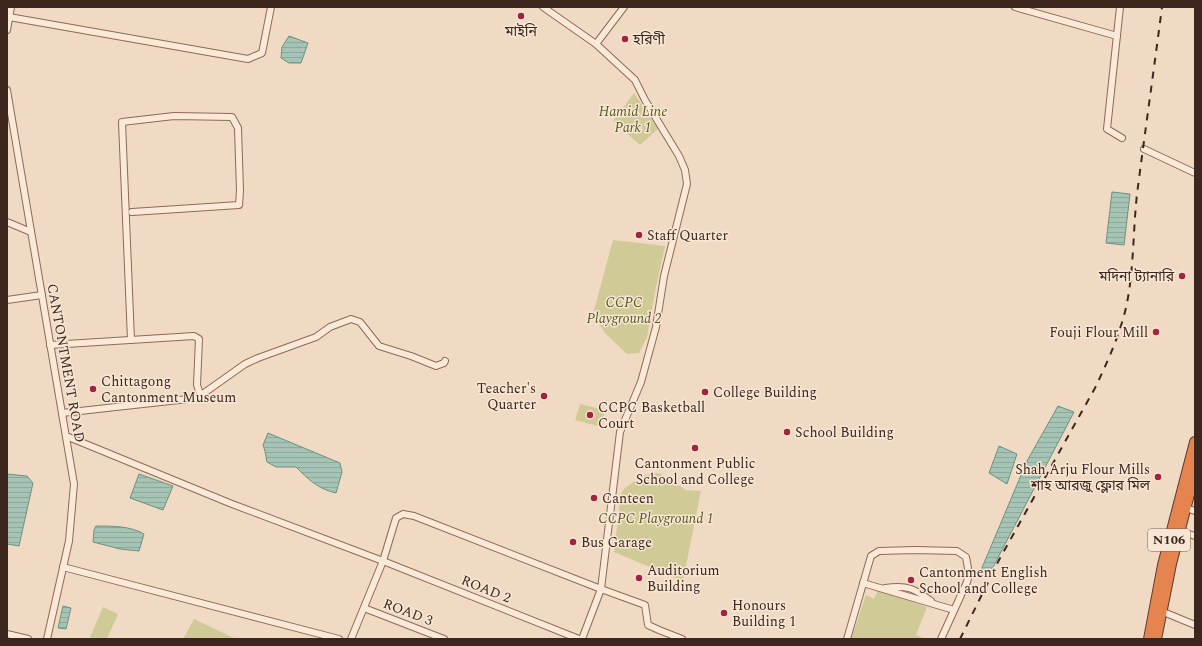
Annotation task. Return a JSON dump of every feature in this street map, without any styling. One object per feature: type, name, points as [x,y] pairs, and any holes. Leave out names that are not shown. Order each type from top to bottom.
[{"type":"highway","name":"N106","points":[[1149,639],[1163,565],[1186,508],[1195,442]]},
{"type":"highway","name":"N106","points":[[1156,639],[1171,564],[1195,471]]},
{"type":"street","points":[[7,30],[11,7]]},
{"type":"street","points":[[10,17],[248,59],[262,53],[271,7]]},
{"type":"street","points":[[543,7],[596,44],[634,80],[679,156],[685,170],[687,184],[664,276],[656,327],[645,368],[641,382],[620,432],[601,589],[581,639]]},
{"type":"street","points":[[596,44],[624,7]]},
{"type":"street","points":[[1015,7],[1117,36]]},
{"type":"street","points":[[1120,7],[1107,129],[1122,138]]},
{"type":"street","name":"CANTONTMENT ROAD","points":[[7,90],[74,484],[69,541],[47,639]]},
{"type":"street","points":[[131,340],[122,122],[174,116],[232,117],[238,128],[239,205],[132,212]]},
{"type":"street","points":[[1144,149],[1195,173]]},
{"type":"street","points":[[7,222],[31,232]]},
{"type":"street","points":[[7,300],[42,295]]},
{"type":"street","points":[[62,413],[197,398],[252,361],[316,338],[330,327],[351,319],[360,322],[379,346],[436,366],[444,363],[445,361]]},
{"type":"street","points":[[50,345],[194,336],[199,339],[197,385],[200,394],[197,398]]},
{"type":"street","name":"ROAD 2","points":[[66,436],[232,504],[384,561],[581,639]]},
{"type":"street","points":[[351,639],[384,561],[396,518],[403,514],[414,516],[645,606],[648,625],[682,639]]},
{"type":"street","points":[[1180,531],[1195,536]]},
{"type":"street","points":[[847,639],[871,556],[879,551],[957,551],[966,557],[969,574],[967,582],[941,639]]},
{"type":"street","points":[[63,566],[339,639]]},
{"type":"street","points":[[863,583],[954,610]]},
{"type":"street","name":"ROAD 3","points":[[364,608],[444,639]]},
{"type":"street","points":[[1161,612],[1195,625]]},
{"type":"street","points":[[7,634],[28,639]]},
{"type":"green space","name":"Hamid Line Park 1","points":[[634,93],[658,129],[640,145],[613,121]]},
{"type":"green space","name":"CCPC Playground 2","points":[[613,240],[665,246],[647,337],[639,353],[627,354],[605,333],[593,314]]},
{"type":"green space","name":"CCPC Basketball Court","points":[[580,404],[605,410],[601,427],[575,420]]},
{"type":"green space","name":"CCPC Playground 1","points":[[659,473],[686,490],[701,491],[683,581],[614,552],[621,493],[625,488],[643,475]]},
{"type":"green space","points":[[878,590],[927,607],[916,635],[926,639],[851,639],[866,595],[874,599]]},
{"type":"green space","points":[[103,607],[118,614],[107,639],[95,639],[90,637]]},
{"type":"green space","points":[[194,619],[236,639],[183,639]]},
{"type":"shaded area","points":[[289,36],[308,43],[301,63],[289,63],[281,58],[282,47]]},
{"type":"shaded area","points":[[1112,192],[1130,194],[1124,245],[1106,243]]},
{"type":"shaded area","points":[[1058,406],[1074,412],[990,573],[981,570],[1027,461]]},
{"type":"shaded area","points":[[268,433],[340,463],[342,472],[336,493],[319,486],[296,467],[276,467],[267,462],[263,445]]},
{"type":"shaded area","points":[[999,446],[1017,454],[1007,484],[989,473]]},
{"type":"shaded area","points":[[7,474],[27,476],[33,483],[19,546],[7,544]]},
{"type":"shaded area","points":[[139,474],[173,486],[163,510],[130,498]]},
{"type":"shaded area","points":[[96,526],[115,526],[139,531],[144,534],[139,551],[120,549],[93,542],[94,530]]},
{"type":"shaded area","points":[[63,606],[71,608],[66,629],[58,628]]},
{"type":"railway","points":[[960,639],[999,560],[1095,388],[1118,336],[1127,303],[1129,289],[1137,194],[1162,7]]},
{"type":"place","name":"মাইনি","points":[[521,16]]},
{"type":"place","name":"হরিণী","points":[[625,39]]},
{"type":"place","name":"Staff Quarter","points":[[639,235]]},
{"type":"place","name":"মদিনা ট্যানারি","points":[[1182,276]]},
{"type":"place","name":"Fouji Flour Mill","points":[[1156,332]]},
{"type":"place","name":"Chittagong Cantonment Museum","points":[[93,389]]},
{"type":"place","name":"College Building","points":[[705,392]]},
{"type":"place","name":"Teacher's Quarter","points":[[544,396]]},
{"type":"place","name":"CCPC Basketball Court","points":[[590,415]]},
{"type":"place","name":"School Building","points":[[787,432]]},
{"type":"place","name":"Cantonment Public School and College","points":[[695,448]]},
{"type":"place","name":"Shah Arju Flour Mills শাহ আরজু ফ্লোর মিল","points":[[1158,477]]},
{"type":"place","name":"Canteen","points":[[594,498]]},
{"type":"place","name":"Bus Garage","points":[[573,542]]},
{"type":"place","name":"Auditorium Building","points":[[639,578]]},
{"type":"place","name":"Cantonment English School and College","points":[[911,580]]},
{"type":"place","name":"Honours Building 1","points":[[724,613]]}]
